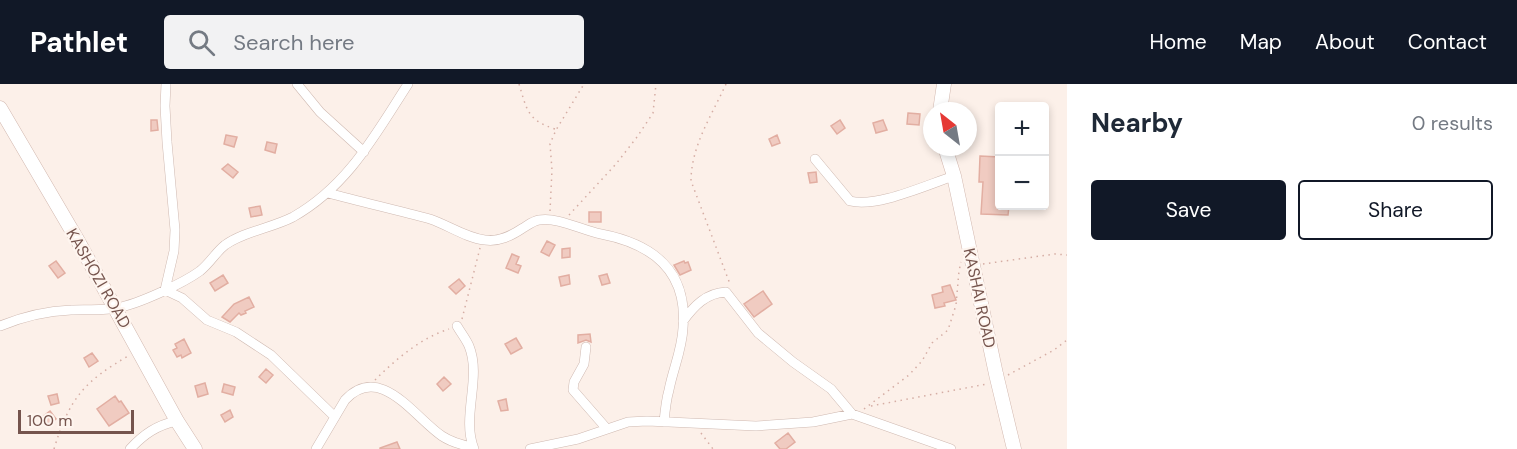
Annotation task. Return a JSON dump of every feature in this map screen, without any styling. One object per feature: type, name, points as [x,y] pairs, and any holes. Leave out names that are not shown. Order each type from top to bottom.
[{"type":"main road","points":[[941,102],[944,84]]},
{"type":"main road","name":"KASHOZI ROAD","points":[[0,108],[195,449]]},
{"type":"main road","name":"KASHAI ROAD","points":[[948,156],[954,176],[997,382],[1014,449]]},
{"type":"street","points":[[165,290],[174,251],[175,230],[166,130],[166,84]]},
{"type":"street","points":[[297,84],[320,112],[364,152]]},
{"type":"street","points":[[0,326],[5,321],[59,311],[116,309],[165,290],[198,272],[225,245],[235,239],[290,218],[328,193],[364,152],[408,84]]},
{"type":"street","points":[[815,159],[850,201],[858,203],[879,201],[954,176]]},
{"type":"street","points":[[328,193],[431,220],[483,240],[496,241],[508,237],[540,220],[562,223],[621,238],[650,250],[669,268],[680,291],[683,321],[664,422]]},
{"type":"street","points":[[165,290],[182,298],[207,320],[236,332],[271,355],[335,417]]},
{"type":"street","points":[[683,321],[694,306],[713,294],[726,292],[758,333],[831,389],[852,414],[951,449]]},
{"type":"street","points":[[316,449],[350,394],[368,387],[378,387],[392,393],[442,436],[473,448],[470,347],[457,326]]},
{"type":"street","points":[[586,347],[584,364],[573,382],[573,390],[607,429]]},
{"type":"street","points":[[530,449],[578,439],[628,422],[768,425],[813,422],[852,414]]},
{"type":"street","points":[[130,449],[143,435],[157,426],[177,421]]},
{"type":"path","points":[[519,84],[527,112],[542,125],[556,130]]},
{"type":"path","points":[[550,221],[552,170],[550,144],[584,84]]},
{"type":"path","points":[[562,223],[616,164],[637,137],[653,113],[656,84]]},
{"type":"path","points":[[726,84],[697,145],[691,166],[691,181],[723,261],[733,300]]},
{"type":"path","points":[[368,387],[385,369],[433,334],[457,326],[463,318],[483,240]]},
{"type":"path","points":[[870,406],[909,375],[922,361],[932,343],[949,328],[956,305],[958,271],[968,242]]},
{"type":"path","points":[[973,265],[1055,254],[1067,255]]},
{"type":"path","points":[[852,414],[870,406],[997,382],[1054,350],[1067,340]]},
{"type":"path","points":[[54,449],[76,396],[109,367],[140,350]]},
{"type":"path","points":[[694,424],[712,449]]},
{"type":"building","points":[[908,113],[920,114],[919,125],[907,124]]},
{"type":"building","points":[[151,120],[157,120],[158,130],[151,131]]},
{"type":"building","points":[[840,120],[845,128],[837,134],[831,126]]},
{"type":"building","points":[[883,120],[887,130],[876,133],[873,123]]},
{"type":"building","points":[[226,135],[237,137],[234,147],[224,144]]},
{"type":"building","points":[[777,135],[780,143],[772,146],[769,139]]},
{"type":"building","points":[[267,142],[277,144],[275,153],[265,150]]},
{"type":"building","points":[[980,156],[995,157],[995,210],[1009,210],[1008,215],[981,214],[983,182],[979,182]]},
{"type":"building","points":[[228,164],[238,172],[233,178],[222,169]]},
{"type":"building","points":[[816,172],[817,182],[810,183],[808,173]]},
{"type":"building","points":[[260,206],[262,215],[251,217],[249,208]]},
{"type":"building","points":[[589,212],[601,212],[601,222],[589,222]]},
{"type":"building","points":[[547,241],[555,245],[549,256],[541,252]]},
{"type":"building","points":[[570,248],[570,257],[562,258],[562,249]]},
{"type":"building","points":[[512,254],[519,257],[516,264],[521,266],[518,273],[506,268]]},
{"type":"building","points":[[56,261],[65,273],[58,278],[49,266]]},
{"type":"building","points":[[684,261],[688,262],[691,270],[680,275],[674,265]]},
{"type":"building","points":[[607,274],[610,283],[602,285],[599,276]]},
{"type":"building","points":[[223,275],[228,283],[215,291],[210,283]]},
{"type":"building","points":[[569,275],[570,284],[561,286],[559,277]]},
{"type":"building","points":[[459,279],[465,286],[456,294],[449,287]]},
{"type":"building","points":[[950,285],[956,300],[935,308],[932,295],[943,292],[942,287]]},
{"type":"building","points":[[763,291],[772,304],[754,317],[744,304]]},
{"type":"building","points":[[249,297],[254,307],[245,311],[246,313],[241,315],[239,313],[230,322],[222,317],[234,304]]},
{"type":"building","points":[[590,334],[591,342],[586,340],[578,343],[578,335]]},
{"type":"building","points":[[516,338],[522,348],[511,354],[505,344]]},
{"type":"building","points":[[184,339],[191,353],[182,358],[181,355],[177,357],[173,350],[177,348],[175,344]]},
{"type":"building","points":[[92,353],[98,361],[89,367],[84,358]]},
{"type":"building","points":[[266,369],[273,375],[266,383],[259,377]]},
{"type":"building","points":[[444,377],[451,384],[443,391],[437,384]]},
{"type":"building","points":[[205,383],[208,394],[198,397],[195,386]]},
{"type":"building","points":[[224,384],[235,387],[233,395],[222,392]]},
{"type":"building","points":[[57,394],[59,403],[51,405],[48,396]]},
{"type":"building","points":[[115,396],[129,413],[109,426],[97,409]]},
{"type":"building","points":[[506,399],[508,410],[501,411],[498,401]]},
{"type":"building","points":[[230,410],[233,417],[225,422],[221,415]]},
{"type":"building","points":[[50,411],[56,419],[49,425],[42,417]]},
{"type":"building","points":[[788,433],[795,442],[786,449],[780,449],[775,443]]},
{"type":"building","points":[[397,442],[400,449],[380,449],[380,448]]}]
